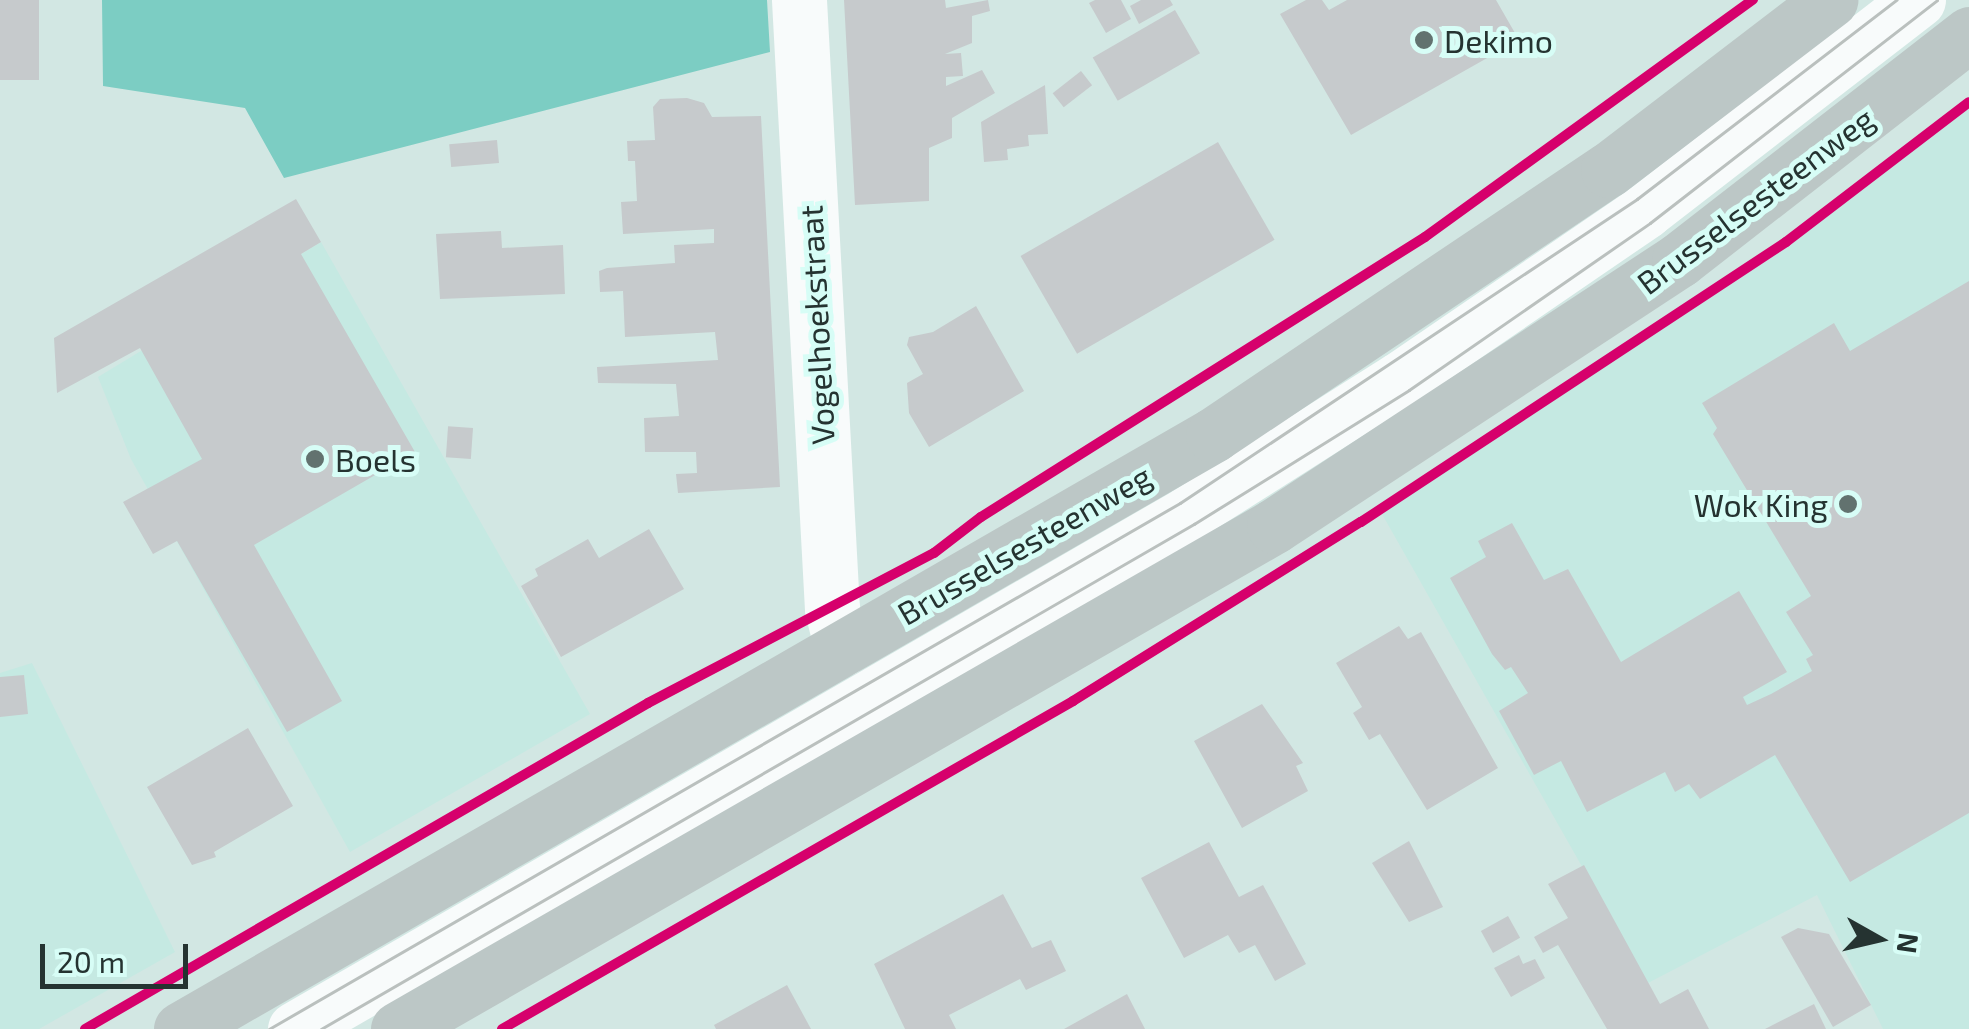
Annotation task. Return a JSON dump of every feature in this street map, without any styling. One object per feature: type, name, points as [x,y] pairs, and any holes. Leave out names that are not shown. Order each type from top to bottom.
[{"type":"main road","name":"Brusselsesteenweg","points":[[181,1029],[1213,434],[1390,320],[1608,170],[1830,0]]},
{"type":"main road","name":"Brusselsesteenweg","points":[[398,1029],[1274,526],[1679,260],[1969,34]]},
{"type":"street","name":"Vogelhoekstraat","points":[[798,0],[832,608],[842,650]]},
{"type":"street","points":[[295,1029],[1170,523],[1384,389],[1646,211],[1918,0]]},
{"type":"shaded area","points":[[102,0],[767,0],[770,52],[284,178],[245,108],[103,86]]},
{"type":"shaded area","points":[[1969,99],[1969,1029],[1883,1029],[1817,895],[1648,983],[1382,514],[1816,217]]},
{"type":"shaded area","points":[[321,242],[590,714],[350,852],[131,459],[98,377]]},
{"type":"shaded area","points":[[32,663],[175,952],[39,1029],[0,1029],[0,673]]},
{"type":"building","points":[[0,0],[39,0],[39,80],[0,80]]},
{"type":"building","points":[[844,0],[945,0],[946,8],[988,0],[990,11],[972,16],[972,43],[945,54],[961,53],[963,76],[946,77],[946,86],[982,70],[995,93],[952,118],[952,138],[929,148],[929,201],[855,205]]},
{"type":"building","points":[[1121,0],[1131,19],[1106,33],[1089,3]]},
{"type":"building","points":[[1141,0],[1170,0],[1173,5],[1139,24],[1130,6]]},
{"type":"building","points":[[1306,0],[1322,0],[1329,10],[1347,0],[1496,0],[1519,40],[1351,135],[1280,14]]},
{"type":"building","points":[[1175,10],[1200,53],[1118,101],[1093,58]]},
{"type":"building","points":[[1081,71],[1092,85],[1064,107],[1053,93]]},
{"type":"building","points":[[1045,85],[1048,134],[1028,135],[1029,146],[1007,149],[1008,160],[984,162],[981,122]]},
{"type":"building","points":[[687,98],[704,103],[712,117],[761,116],[780,487],[678,493],[676,474],[697,473],[696,452],[645,452],[644,418],[679,416],[676,384],[598,383],[597,367],[718,360],[715,332],[625,337],[623,291],[600,292],[599,271],[675,263],[674,245],[714,243],[714,229],[623,234],[621,202],[637,201],[635,161],[628,161],[627,141],[655,140],[653,107],[660,99]]},
{"type":"building","points":[[497,140],[499,163],[451,167],[449,144]]},
{"type":"building","points":[[1218,142],[1274,240],[1077,354],[1021,256]]},
{"type":"building","points":[[296,199],[321,242],[301,254],[415,452],[254,545],[342,701],[287,732],[177,541],[153,554],[123,502],[202,459],[140,348],[57,393],[54,338]]},
{"type":"building","points":[[501,231],[502,248],[563,245],[565,294],[440,299],[436,234]]},
{"type":"building","points":[[1969,281],[1969,813],[1850,882],[1775,755],[1700,799],[1689,784],[1675,792],[1665,772],[1587,812],[1561,761],[1534,775],[1499,711],[1528,693],[1511,667],[1505,670],[1492,654],[1450,578],[1486,557],[1478,541],[1512,523],[1544,580],[1568,569],[1621,662],[1739,591],[1787,672],[1743,697],[1747,705],[1771,694],[1812,671],[1806,659],[1813,655],[1786,612],[1811,596],[1713,434],[1717,428],[1702,403],[1834,323],[1850,351]]},
{"type":"building","points":[[976,306],[1024,391],[929,447],[909,413],[907,383],[923,374],[907,345],[909,337],[933,332]]},
{"type":"building","points":[[448,426],[473,428],[471,459],[446,457]]},
{"type":"building","points":[[649,529],[684,589],[561,657],[521,586],[538,576],[535,569],[588,539],[599,558]]},
{"type":"building","points":[[1399,626],[1408,639],[1421,632],[1498,768],[1427,810],[1380,734],[1369,740],[1353,713],[1362,707],[1336,663]]},
{"type":"building","points":[[24,675],[28,714],[0,717],[0,677]]},
{"type":"building","points":[[1262,704],[1303,763],[1296,766],[1308,791],[1242,828],[1194,741]]},
{"type":"building","points":[[248,728],[293,806],[214,852],[216,857],[192,865],[147,787]]},
{"type":"building","points":[[1409,841],[1443,907],[1409,922],[1372,863]]},
{"type":"building","points":[[1209,842],[1239,897],[1263,885],[1306,964],[1275,981],[1255,945],[1239,953],[1228,935],[1184,958],[1141,878]]},
{"type":"building","points":[[1584,865],[1660,1004],[1688,989],[1709,1029],[1607,1029],[1558,945],[1543,953],[1534,937],[1568,918],[1548,884]]},
{"type":"building","points":[[1003,894],[1032,948],[1051,940],[1066,971],[1026,990],[1020,979],[949,1015],[956,1029],[905,1029],[874,964]]},
{"type":"building","points":[[1508,916],[1520,938],[1493,953],[1481,931]]},
{"type":"building","points":[[1798,928],[1829,934],[1871,1005],[1833,1027],[1781,937]]},
{"type":"building","points":[[1519,955],[1523,964],[1535,959],[1545,978],[1511,997],[1494,968]]},
{"type":"building","points":[[787,985],[811,1029],[716,1029],[714,1025]]},
{"type":"building","points":[[1127,994],[1145,1029],[1064,1029]]},
{"type":"building","points":[[1814,1004],[1826,1029],[1765,1029]]},
{"type":"tram line","points":[[269,1029],[1180,503],[1637,199],[1896,0]]},
{"type":"tram line","points":[[321,1029],[1194,524],[1409,390],[1650,223],[1937,0]]},
{"type":"cycle path","points":[[85,1029],[648,703],[934,553],[981,517],[1425,237],[1753,0]]},
{"type":"cycle path","points":[[502,1029],[1073,701],[1361,522],[1786,242],[1969,102]]},
{"type":"place","name":"Dekimo","points":[[1424,40]]},
{"type":"place","name":"Boels","points":[[315,459]]},
{"type":"place","name":"Wok King","points":[[1848,504]]}]
